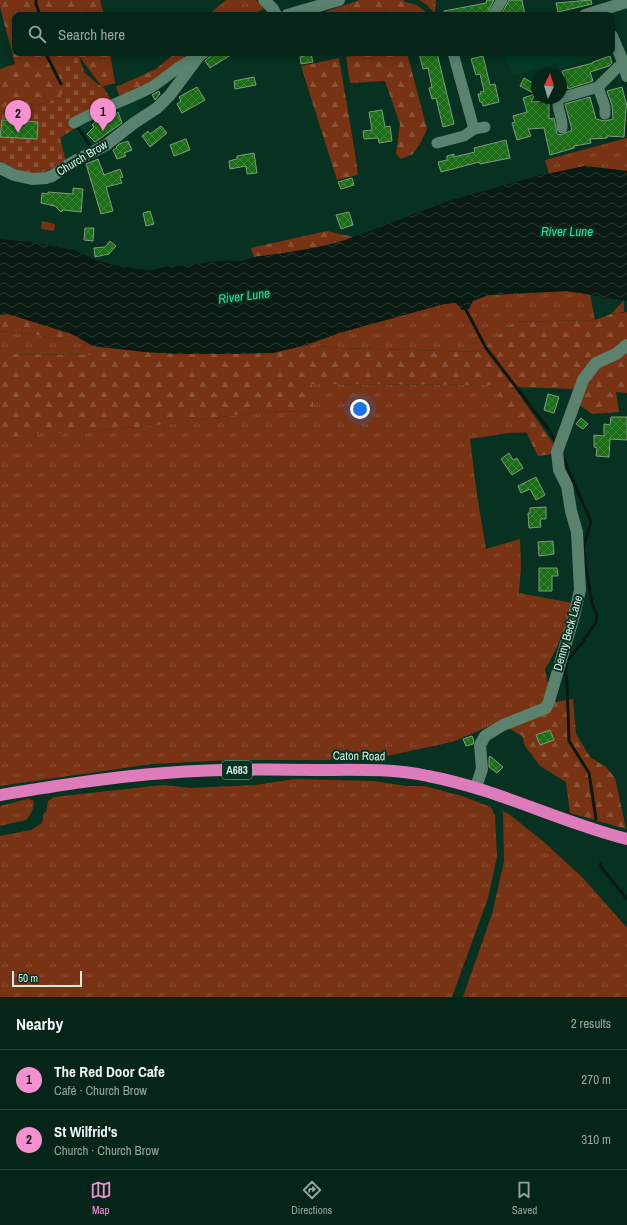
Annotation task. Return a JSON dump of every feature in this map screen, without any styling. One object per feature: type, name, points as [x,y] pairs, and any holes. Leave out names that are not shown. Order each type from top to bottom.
[{"type":"highway","name":"Caton Road","points":[[0,795],[140,775],[206,771],[280,769],[365,770],[412,773],[476,787],[582,826],[627,839]]},
{"type":"street","points":[[264,0],[274,12]]},
{"type":"street","points":[[297,12],[339,0]]},
{"type":"street","points":[[495,12],[502,0]]},
{"type":"street","points":[[594,12],[627,2]]},
{"type":"street","points":[[615,43],[626,70]]},
{"type":"street","points":[[74,123],[88,115],[149,88],[162,80],[183,63],[199,56]]},
{"type":"street","name":"Church Brow","points":[[0,168],[14,175],[32,179],[52,176],[73,162],[106,145],[134,123],[157,108],[170,95],[200,56]]},
{"type":"street","points":[[437,143],[464,136],[479,128],[454,56]]},
{"type":"street","points":[[567,96],[598,87],[618,67],[626,70]]},
{"type":"street","points":[[598,87],[605,107],[604,114]]},
{"type":"street","points":[[557,104],[562,118],[562,128]]},
{"type":"street","name":"Denny Beck Lane","points":[[476,787],[482,769],[480,745],[485,736],[503,725],[546,708],[549,701],[580,590],[577,532],[571,511],[567,486],[559,470],[557,452],[583,380],[596,363],[616,354],[627,345]]},
{"type":"shaded area","points":[[504,56],[598,56],[563,68],[560,68],[557,63],[540,68],[531,68],[531,71],[513,76]]},
{"type":"shaded area","points":[[134,98],[140,110],[128,118],[107,138],[104,135],[96,143],[66,161],[60,138],[75,128]]},
{"type":"green space","points":[[0,0],[100,0],[103,12],[12,12],[12,53],[0,7]]},
{"type":"green space","points":[[226,0],[256,0],[264,9],[257,12],[212,12]]},
{"type":"green space","points":[[360,0],[403,0],[405,2],[417,5],[426,12],[324,12]]},
{"type":"green space","points":[[419,0],[436,0],[435,12],[433,12],[427,5]]},
{"type":"green space","points":[[13,56],[79,56],[61,98],[0,115],[0,69],[15,64]]},
{"type":"green space","points":[[79,56],[110,56],[115,83],[102,87]]},
{"type":"green space","points":[[79,56],[84,72],[104,88],[111,100],[60,138],[66,161],[56,167],[40,173],[26,173],[0,161],[0,115],[61,98],[55,65]]},
{"type":"green space","points":[[172,56],[183,56],[185,58],[168,74],[120,98],[116,87],[154,70]]},
{"type":"green space","points":[[408,56],[427,129],[413,154],[401,159],[396,154],[400,124],[385,81],[350,83],[346,57]]},
{"type":"green space","points":[[339,58],[358,175],[337,180],[301,66]]},
{"type":"green space","points":[[627,138],[627,171],[585,166],[549,174],[545,160]]},
{"type":"green space","points":[[42,221],[55,224],[54,231],[41,229]]},
{"type":"green space","points":[[327,231],[353,237],[316,248],[254,257],[251,248]]},
{"type":"green space","points":[[567,291],[590,294],[595,320],[513,322],[479,352],[341,348],[306,345],[339,333],[444,304],[473,301],[488,295]]},
{"type":"green space","points":[[624,300],[624,312],[611,314]]},
{"type":"green space","points":[[627,312],[627,393],[616,392],[619,412],[592,414],[578,404],[574,389],[514,387],[553,443],[552,454],[538,456],[526,432],[517,426],[506,411],[492,385],[312,384],[314,411],[259,412],[176,423],[78,433],[25,433],[0,444],[0,354],[92,355],[93,346],[145,352],[182,354],[273,353],[306,345],[341,348],[479,352],[513,322],[595,320],[611,314]]},
{"type":"green space","points":[[8,314],[72,334],[93,346],[31,334],[0,331],[0,315]]},
{"type":"green space","points":[[0,331],[31,334],[93,346],[93,355],[0,354]]},
{"type":"green space","points":[[311,384],[493,385],[538,432],[508,433],[470,439],[486,549],[520,539],[521,566],[519,593],[572,603],[558,645],[545,669],[548,684],[542,704],[452,742],[368,760],[232,760],[152,764],[0,786],[0,444],[25,433],[78,433],[176,423],[259,412],[314,411]]},
{"type":"green space","points":[[573,699],[576,734],[590,757],[606,767],[615,778],[626,829],[570,813],[566,782],[540,766],[525,746],[522,736],[502,724],[555,702]]},
{"type":"green space","points":[[295,779],[374,781],[406,786],[425,786],[462,796],[491,807],[495,816],[497,856],[488,898],[452,997],[0,997],[0,836],[31,830],[42,823],[48,801],[54,797],[163,785],[191,788],[255,785]]},
{"type":"green space","points":[[27,799],[33,800],[33,808],[26,820],[0,826],[0,806]]},
{"type":"green space","points":[[503,811],[509,814],[544,842],[583,878],[627,928],[627,997],[463,997],[492,914],[504,861]]},
{"type":"water","name":"River Lune","points":[[585,166],[627,171],[627,301],[567,291],[488,295],[473,301],[469,309],[462,310],[456,303],[444,304],[339,333],[306,345],[273,353],[182,354],[145,352],[93,346],[72,334],[8,314],[0,315],[0,239],[37,243],[74,250],[93,259],[113,265],[137,269],[153,270],[168,266],[171,267],[219,261],[241,261],[254,257],[338,243],[448,201],[537,176]]},
{"type":"building","points":[[487,0],[494,0],[488,12],[444,11],[486,3]]},
{"type":"building","points":[[509,0],[522,0],[524,12],[503,12]]},
{"type":"building","points":[[591,0],[592,4],[558,12],[556,3]]},
{"type":"building","points":[[210,56],[229,56],[210,68],[205,61]]},
{"type":"building","points":[[312,56],[313,62],[301,64],[300,57]]},
{"type":"building","points":[[420,56],[438,56],[454,124],[443,127],[436,98],[432,99],[429,88],[432,87],[428,68],[423,69]]},
{"type":"building","points":[[483,56],[490,85],[495,84],[499,102],[483,106],[482,102],[480,102],[478,94],[481,94],[480,92],[484,91],[480,74],[476,75],[471,59]]},
{"type":"building","points":[[610,56],[612,63],[609,66],[590,72],[593,81],[568,89],[567,70]]},
{"type":"building","points":[[254,77],[256,85],[235,89],[234,81]]},
{"type":"building","points":[[524,78],[531,82],[531,92],[520,86]]},
{"type":"building","points":[[197,87],[205,100],[182,113],[177,104],[181,101],[179,97]]},
{"type":"building","points":[[622,87],[627,107],[624,137],[607,136],[607,138],[590,139],[591,143],[574,146],[574,148],[550,155],[544,128],[528,129],[531,136],[517,140],[512,123],[515,122],[513,116],[527,112],[523,98],[531,95],[531,104],[549,104],[549,119],[554,118],[557,134],[561,135],[572,130],[565,104],[590,97],[596,119],[605,121],[613,119],[612,105],[607,91]]},
{"type":"building","points":[[159,91],[160,94],[155,100],[152,95]]},
{"type":"building","points":[[382,110],[385,127],[390,126],[392,141],[379,143],[378,138],[364,139],[363,131],[372,130],[369,112]]},
{"type":"building","points":[[118,112],[122,123],[95,142],[87,134],[94,127],[92,125],[99,118],[104,123]]},
{"type":"building","points":[[2,120],[38,122],[37,139],[0,137]]},
{"type":"building","points":[[161,126],[167,133],[150,147],[142,136],[148,131],[150,134]]},
{"type":"building","points":[[186,139],[190,150],[174,156],[170,145]]},
{"type":"building","points":[[506,140],[510,158],[480,164],[479,162],[441,172],[438,162],[447,160],[447,156],[454,154],[454,157],[475,152],[474,148]]},
{"type":"building","points":[[128,141],[132,150],[124,153],[126,156],[117,159],[113,150],[117,148],[116,147],[119,144]]},
{"type":"building","points":[[254,153],[257,173],[247,174],[246,166],[230,169],[229,161],[237,159],[237,156]]},
{"type":"building","points":[[98,159],[104,175],[120,169],[123,177],[120,178],[122,183],[106,187],[113,211],[101,214],[86,164]]},
{"type":"building","points":[[352,178],[354,185],[341,189],[338,182]]},
{"type":"building","points":[[73,188],[83,189],[81,212],[63,210],[61,212],[55,206],[41,203],[42,193],[73,194]]},
{"type":"building","points":[[150,211],[154,224],[146,226],[143,213]]},
{"type":"building","points":[[349,212],[353,225],[341,229],[336,215]]},
{"type":"building","points":[[85,228],[94,228],[93,241],[84,240]]},
{"type":"building","points":[[110,241],[116,246],[109,254],[95,257],[94,248],[105,247]]},
{"type":"building","points":[[548,394],[559,397],[554,413],[544,410]]},
{"type":"building","points":[[611,417],[627,417],[627,440],[610,439],[609,457],[596,456],[597,448],[594,447],[594,435],[604,436],[604,424],[610,425]]},
{"type":"building","points":[[581,418],[588,424],[583,429],[576,424]]},
{"type":"building","points":[[509,453],[513,460],[517,458],[523,468],[512,475],[501,459]]},
{"type":"building","points":[[536,477],[545,495],[536,500],[530,489],[521,493],[518,486]]},
{"type":"building","points":[[546,507],[546,519],[540,519],[541,527],[529,528],[528,513],[530,513],[530,508]]},
{"type":"building","points":[[553,541],[554,554],[539,556],[538,542]]},
{"type":"building","points":[[539,568],[557,568],[558,576],[552,576],[552,591],[539,591]]},
{"type":"building","points":[[550,730],[554,740],[540,745],[536,735]]},
{"type":"building","points":[[472,736],[474,741],[473,744],[466,746],[463,739]]},
{"type":"building","points":[[490,756],[503,767],[497,773],[489,767]]},
{"type":"waterway","points":[[36,0],[39,12]]},
{"type":"waterway","points":[[47,56],[61,84]]},
{"type":"waterway","points":[[77,126],[90,146]]},
{"type":"waterway","points":[[464,306],[486,348],[549,430],[557,444]]},
{"type":"waterway","points":[[562,455],[591,522],[583,549],[592,604],[597,615],[596,622],[582,643],[567,661],[565,672],[567,682],[569,741],[589,773],[596,819]]},
{"type":"waterway","points":[[601,862],[601,867],[627,899]]},
{"type":"place","name":"The Red Door Cafe","points":[[103,131]]},
{"type":"place","name":"St Wilfrid's","points":[[18,133]]}]
